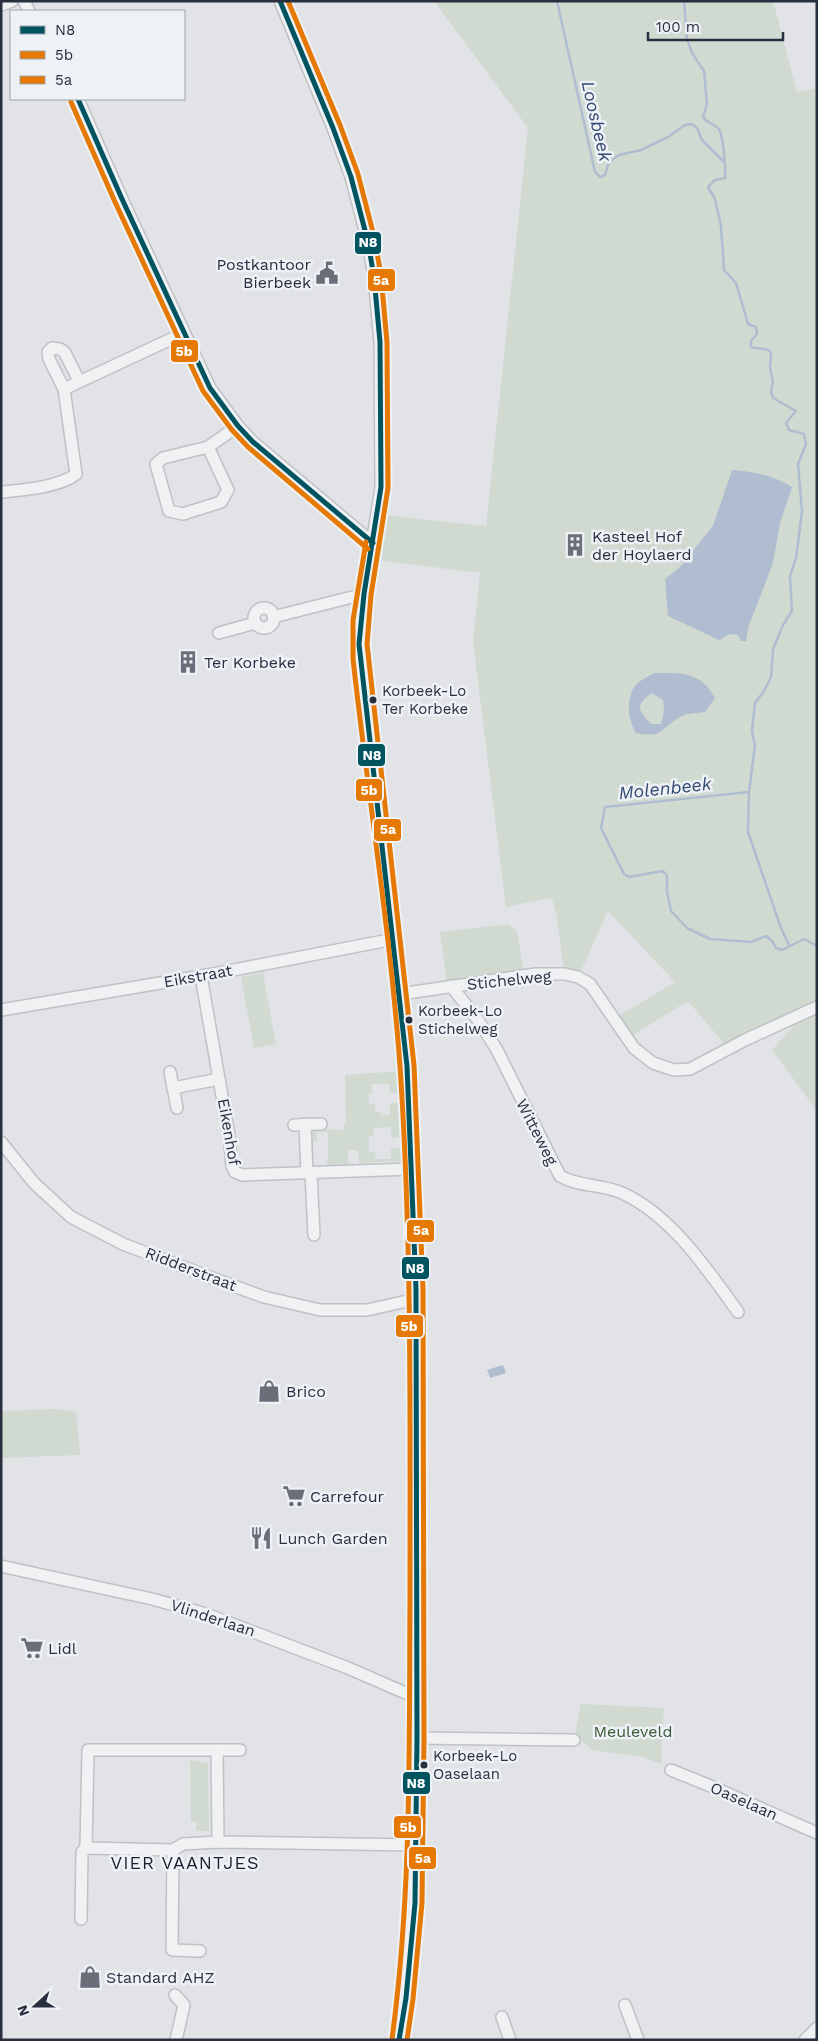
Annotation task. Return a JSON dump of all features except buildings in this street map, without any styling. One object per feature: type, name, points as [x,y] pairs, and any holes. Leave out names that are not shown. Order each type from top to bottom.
[{"type":"street","points":[[1,5],[12,1]]},
{"type":"street","points":[[280,1],[333,128],[351,178],[372,260],[379,333],[382,471],[380,503],[359,633],[360,658],[394,939],[407,1066],[416,1299],[417,1738],[415,1903],[399,2040]]},
{"type":"street","points":[[78,100],[122,199],[210,388],[238,426],[253,442],[373,543]]},
{"type":"street","points":[[64,390],[79,381],[184,333]]},
{"type":"street","points":[[2,492],[23,490],[69,480],[76,474],[64,390],[49,359],[48,352],[52,348],[60,349],[65,354],[79,381]]},
{"type":"street","points":[[208,447],[228,490],[221,502],[183,514],[168,511],[156,464],[163,458],[208,447],[238,426]]},
{"type":"street","points":[[219,633],[254,623],[259,628],[266,628],[272,625],[274,616],[364,594]]},
{"type":"street","name":"Eikstraat","points":[[1,1010],[201,976],[394,939]]},
{"type":"street","name":"Stichelweg","points":[[451,986],[536,974],[565,974],[578,977],[590,984],[634,1048],[653,1063],[674,1070],[690,1069],[745,1040],[817,1007]]},
{"type":"street","name":"Eikenhof","points":[[201,976],[229,1136],[232,1166],[235,1172],[242,1175],[412,1169]]},
{"type":"street","points":[[400,994],[451,986]]},
{"type":"street","name":"Witteweg","points":[[451,986],[478,1020],[497,1050],[560,1176],[568,1181],[621,1192],[652,1212],[687,1244],[738,1312]]},
{"type":"street","points":[[170,1072],[177,1108]]},
{"type":"street","name":"Eikenhof","points":[[173,1088],[219,1080]]},
{"type":"street","points":[[314,1235],[309,1173],[299,1125],[321,1124]]},
{"type":"street","name":"Ridderstraat","points":[[1,1142],[34,1183],[71,1217],[122,1244],[264,1297],[320,1310],[367,1310],[416,1299]]},
{"type":"street","name":"Vlinderlaan","points":[[1,1566],[152,1599],[206,1614],[339,1664],[417,1698]]},
{"type":"street","points":[[417,1738],[574,1740]]},
{"type":"street","points":[[81,1920],[82,1852],[86,1848],[88,1750],[240,1750]]},
{"type":"street","points":[[217,1750],[218,1842]]},
{"type":"street","name":"Oaselaan","points":[[671,1770],[817,1833]]},
{"type":"street","points":[[86,1848],[173,1850],[183,1844],[218,1842],[415,1845]]},
{"type":"street","points":[[173,1850],[172,1950],[200,1951]]},
{"type":"street","points":[[175,1995],[184,2005],[176,2040]]},
{"type":"street","points":[[625,2006],[638,2040]]},
{"type":"street","points":[[502,2017],[510,2040]]},
{"type":"street","points":[[805,2040],[817,2028]]},
{"type":"green space","points":[[434,1],[773,1],[797,92],[817,88],[817,1003],[726,1046],[688,1001],[630,1037],[617,1017],[675,982],[608,911],[580,973],[564,972],[557,917],[552,898],[506,907],[473,641],[480,573],[376,560],[384,515],[486,526],[528,128]]},
{"type":"green space","points":[[508,924],[517,931],[524,974],[447,983],[440,932]]},
{"type":"green space","points":[[263,973],[276,1044],[254,1048],[241,977]]},
{"type":"green space","points":[[817,1010],[817,1111],[772,1050],[801,1018]]},
{"type":"green space","points":[[401,1071],[402,1093],[390,1093],[389,1084],[372,1084],[369,1104],[375,1104],[375,1112],[380,1112],[381,1116],[390,1115],[390,1103],[402,1103],[404,1137],[391,1138],[391,1127],[374,1128],[373,1136],[369,1136],[369,1152],[375,1152],[376,1159],[391,1159],[391,1148],[404,1148],[403,1160],[359,1163],[358,1150],[348,1150],[348,1164],[327,1165],[328,1132],[317,1132],[317,1141],[313,1141],[313,1132],[323,1131],[323,1129],[344,1130],[344,1125],[346,1124],[345,1075]]},
{"type":"green space","points":[[56,1409],[76,1412],[80,1455],[1,1458],[1,1411]]},
{"type":"green space","name":"Meuleveld","points":[[581,1704],[664,1708],[661,1764],[643,1757],[592,1750],[575,1734]]},
{"type":"green space","points":[[190,1760],[208,1763],[209,1831],[196,1831],[197,1822],[191,1821]]},
{"type":"water","points":[[732,470],[764,475],[792,487],[780,523],[773,563],[748,628],[746,641],[741,641],[738,635],[730,634],[719,640],[668,616],[665,579],[680,567],[713,526]]},
{"type":"water","points":[[654,673],[689,675],[703,683],[715,698],[705,712],[682,716],[657,733],[636,733],[629,710],[631,692],[636,685]],"holes":[[[652,693],[663,700],[664,711],[661,724],[651,724],[641,712],[640,705]]]},
{"type":"water","points":[[503,1365],[506,1373],[490,1378],[487,1370]]},
{"type":"waterway","name":"Loosbeek","points":[[557,1],[595,172],[600,177],[605,175],[609,162],[619,155],[641,150],[668,137],[685,125],[692,124],[697,128],[702,140],[723,161]]},
{"type":"waterway","name":"Molenbeek","points":[[684,1],[687,39],[692,53],[704,71],[707,104],[703,117],[719,129],[723,145],[725,178],[715,180],[708,187],[715,199],[721,226],[724,270],[736,283],[748,324],[756,327],[757,334],[751,341],[751,347],[769,350],[771,353],[770,367],[773,382],[771,392],[773,398],[796,411],[786,423],[789,430],[804,434],[806,444],[798,464],[802,511],[796,558],[790,576],[792,611],[783,625],[773,649],[771,677],[755,703],[752,731],[755,746],[749,792],[605,807],[601,828],[624,874],[629,877],[663,871],[667,876],[667,892],[671,911],[687,928],[710,939],[751,942],[766,936],[776,948],[782,950],[804,939],[817,946]]},
{"type":"waterway","name":"Molenbeek","points":[[749,792],[748,832],[781,928],[789,945]]},
{"type":"transit line","name":"N8","points":[[280,1],[333,128],[351,177],[368,242],[374,277],[380,342],[381,487],[364,594],[359,644],[407,1066],[416,1289],[417,1738],[415,1903],[406,1998],[399,2040]]},
{"type":"transit line","name":"5a","points":[[288,1],[340,125],[358,174],[375,240],[381,276],[387,342],[388,488],[371,595],[367,644],[414,1065],[423,1289],[424,1738],[422,1903],[413,1999],[407,2040]]},
{"type":"transit line","name":"N8","points":[[78,100],[122,199],[210,388],[238,426],[253,442],[373,543]]},
{"type":"transit line","name":"5b","points":[[71,102],[115,202],[203,391],[232,430],[248,447],[368,549]]},
{"type":"transit line","name":"5b","points":[[366,542],[353,620],[353,659],[396,1015],[407,1198],[410,1330],[410,1706],[408,1817],[403,1928],[392,2039]]},
{"type":"place","name":"Postkantoor Bierbeek","points":[[327,273]]},
{"type":"place","name":"Kasteel Hof der Hoylaerd","points":[[575,545]]},
{"type":"place","name":"Ter Korbeke","points":[[188,662]]},
{"type":"place","name":"Korbeek-Lo Ter Korbeke","points":[[373,700]]},
{"type":"place","name":"Korbeek-Lo Stichelweg","points":[[409,1020]]},
{"type":"place","name":"Brico","points":[[269,1391]]},
{"type":"place","name":"Carrefour","points":[[294,1496]]},
{"type":"place","name":"Lunch Garden","points":[[261,1538]]},
{"type":"place","name":"Lidl","points":[[32,1648]]},
{"type":"place","name":"Korbeek-Lo Oaselaan","points":[[424,1765]]},
{"type":"place","name":"Standard AHZ","points":[[90,1977]]},
{"type":"district","name":"VIER VAANTJES","points":[[185,1862]]}]
